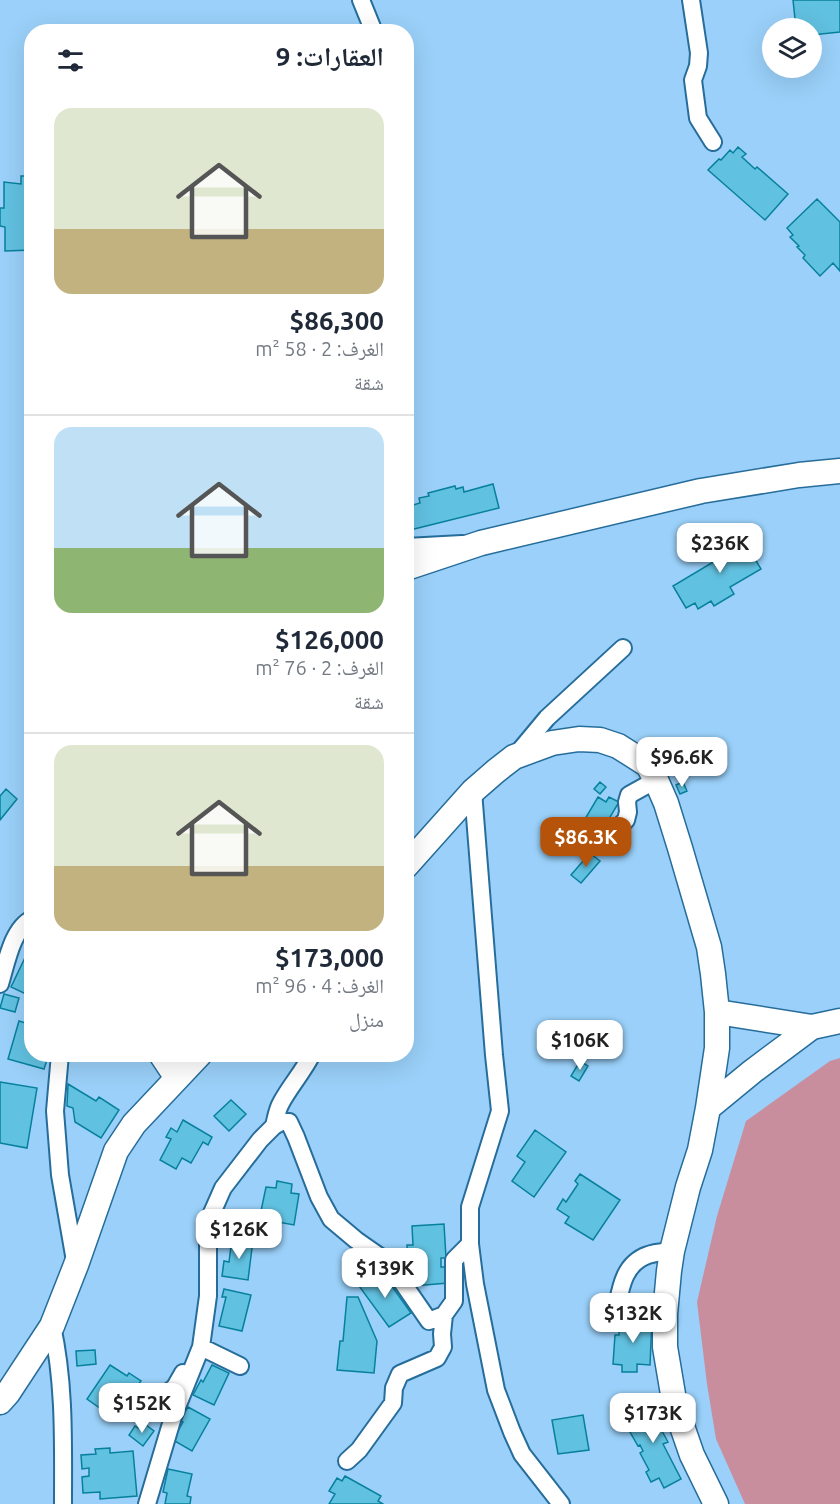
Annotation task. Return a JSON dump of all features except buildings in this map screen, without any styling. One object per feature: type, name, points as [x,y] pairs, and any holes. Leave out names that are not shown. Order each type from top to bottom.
[{"type":"street","points":[[361,0],[371,24]]},
{"type":"street","points":[[691,0],[699,53],[698,66],[693,80],[698,118],[712,142]]},
{"type":"street","points":[[414,565],[481,543],[701,491],[799,475],[840,471]]},
{"type":"street","points":[[414,547],[481,543]]},
{"type":"street","points":[[414,857],[473,791],[514,757],[547,718],[623,648]]},
{"type":"street","points":[[514,757],[552,743],[579,739],[600,740],[618,746],[648,765],[666,803],[709,947],[717,1012],[717,1048],[700,1150],[672,1251],[665,1314],[665,1347],[675,1406],[692,1455],[716,1504]]},
{"type":"street","points":[[605,840],[626,820],[629,795],[656,780]]},
{"type":"street","points":[[473,791],[500,1111],[470,1207],[470,1244],[475,1284],[496,1390],[522,1454],[561,1504]]},
{"type":"street","points":[[0,984],[15,937],[24,924]]},
{"type":"street","points":[[717,1012],[812,1027],[840,1022]]},
{"type":"street","points":[[708,1107],[812,1027]]},
{"type":"street","points":[[59,1062],[55,1111],[60,1175],[76,1265]]},
{"type":"street","points":[[166,1062],[177,1078]]},
{"type":"street","points":[[0,1402],[52,1326],[116,1151],[134,1124],[192,1062]]},
{"type":"street","points":[[274,1126],[279,1106],[308,1062]]},
{"type":"street","points":[[147,1504],[173,1418],[202,1343],[208,1296],[208,1222],[224,1188],[260,1140],[274,1126],[281,1122],[289,1122],[319,1197],[331,1219],[389,1263],[429,1322],[444,1315],[454,1301],[454,1260],[470,1244]]},
{"type":"street","points":[[208,1231],[231,1233]]},
{"type":"street","points":[[617,1306],[622,1281],[636,1261],[649,1254],[672,1251]]},
{"type":"street","points":[[347,1461],[359,1450],[393,1403],[394,1388],[400,1374],[437,1358],[443,1347],[444,1315]]},
{"type":"street","points":[[52,1326],[61,1378],[63,1504]]},
{"type":"street","points":[[202,1343],[240,1366]]},
{"type":"street","points":[[150,1407],[175,1387],[202,1343]]},
{"type":"shaded area","points":[[840,1058],[840,1504],[745,1504],[716,1439],[697,1302],[717,1216],[746,1121],[830,1061]]}]
